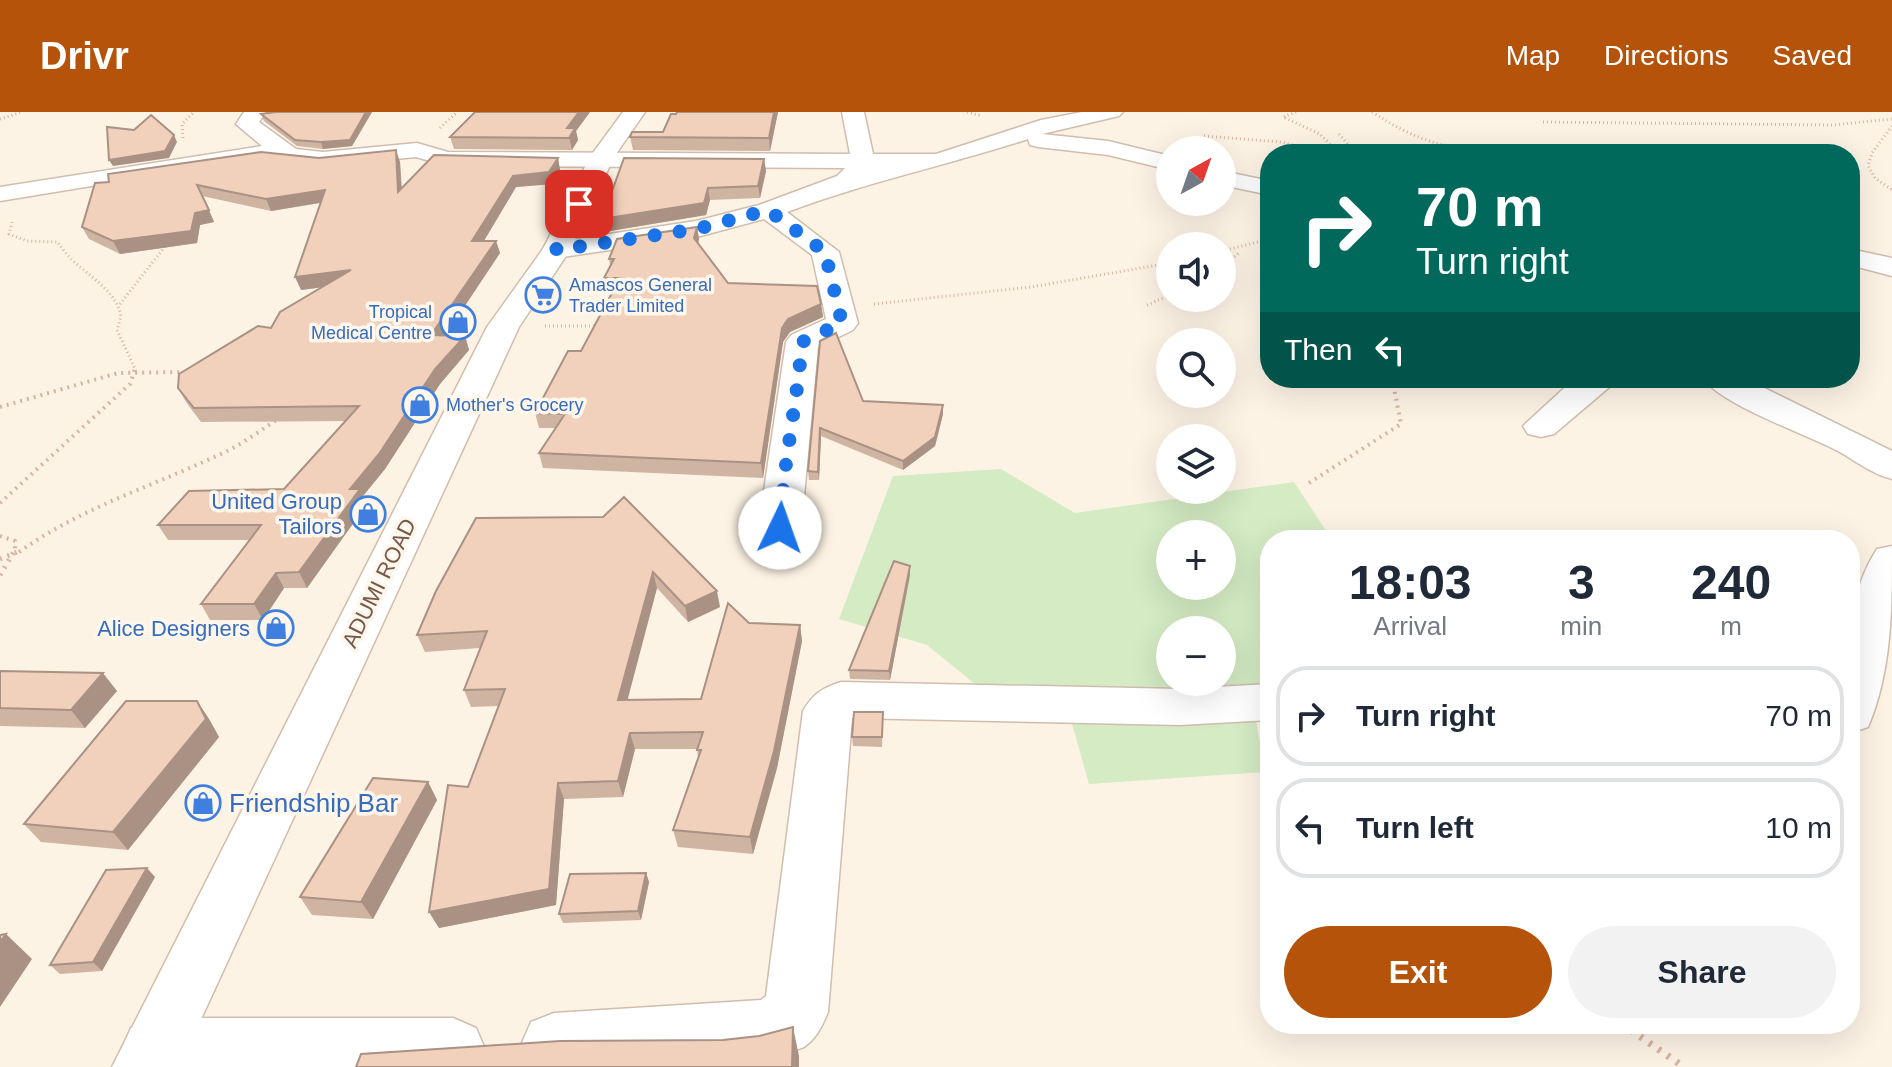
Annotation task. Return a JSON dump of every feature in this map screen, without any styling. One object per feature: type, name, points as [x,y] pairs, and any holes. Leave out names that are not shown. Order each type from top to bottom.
[{"type":"street","points":[[255,112],[247,124],[288,154]]},
{"type":"street","name":"ADUMI ROAD","points":[[149,1059],[503,327],[556,250],[602,157],[634,112]]},
{"type":"street","points":[[853,112],[854,172]]},
{"type":"street","points":[[556,250],[697,229],[768,210],[854,172],[938,161],[1041,127],[1112,112]]},
{"type":"street","points":[[1016,136],[1108,148],[1156,160]]},
{"type":"street","points":[[6,205],[161,168],[256,152],[323,159],[417,150],[447,159],[602,157],[665,162],[781,158],[854,172]]},
{"type":"street","points":[[1236,181],[1260,186]]},
{"type":"street","points":[[768,210],[825,252],[842,323],[802,342],[797,395],[783,465],[780,528]]},
{"type":"street","points":[[1860,259],[1892,267]]},
{"type":"street","points":[[1541,426],[1584,388]]},
{"type":"street","points":[[1737,388],[1853,444],[1892,468]]},
{"type":"street","points":[[1860,683],[1871,615],[1892,559]]},
{"type":"street","points":[[149,1059],[440,1052],[763,1032],[781,1025],[796,1012],[828,711],[833,705],[841,700],[1180,707],[1260,703]]},
{"type":"path","points":[[0,119],[22,112]]},
{"type":"path","points":[[161,168],[153,151],[181,143],[182,124],[194,112]]},
{"type":"path","points":[[1296,112],[1283,117],[1320,134],[1330,144]]},
{"type":"path","points":[[1372,112],[1404,133],[1431,144]]},
{"type":"path","points":[[1543,122],[1833,125],[1892,119]]},
{"type":"path","points":[[1892,126],[1872,153],[1868,166],[1875,178],[1892,190]]},
{"type":"path","points":[[1339,134],[1348,144]]},
{"type":"path","points":[[1236,138],[1288,144]]},
{"type":"path","points":[[0,503],[130,384],[136,370],[117,330],[123,319],[120,304],[108,290],[74,269],[58,242],[27,241],[9,234],[6,205]]},
{"type":"path","points":[[120,304],[175,236]]},
{"type":"path","points":[[1236,248],[1260,242]]},
{"type":"path","points":[[1236,255],[1240,252]]},
{"type":"path","points":[[1147,305],[1156,301]]},
{"type":"path","points":[[0,407],[136,370],[187,372]]},
{"type":"path","points":[[1309,483],[1401,424],[1394,388]]},
{"type":"path","points":[[0,575],[15,555],[46,533],[153,481],[227,451],[281,418]]},
{"type":"path","points":[[0,536],[15,541],[15,555]]},
{"type":"path","points":[[0,559],[15,555]]},
{"type":"path","points":[[1636,1034],[1684,1067]]},
{"type":"green space","points":[[1001,469],[1075,513],[1156,502],[1156,504],[1236,504],[1236,490],[1294,482],[1325,530],[1260,530],[1260,684],[1250,685],[1260,743],[1260,772],[1089,784],[1070,717],[981,689],[927,645],[839,619],[893,476]]},
{"type":"building","points":[[366,112],[350,140],[321,142],[295,140],[261,114]]},
{"type":"building","points":[[475,112],[579,112],[567,128],[575,128],[569,138],[450,137]]},
{"type":"building","points":[[774,112],[769,138],[630,137],[632,132],[663,132],[671,114]]},
{"type":"building","points":[[151,115],[174,135],[165,151],[109,160],[107,127],[134,130]]},
{"type":"building","points":[[396,150],[398,192],[434,155],[558,158],[549,172],[513,176],[472,241],[496,241],[431,335],[465,336],[435,369],[379,454],[350,489],[360,489],[299,572],[276,573],[254,604],[201,604],[261,525],[158,525],[189,491],[284,489],[359,406],[194,408],[178,388],[179,374],[258,326],[271,328],[280,312],[351,270],[295,277],[325,190],[266,199],[197,185],[209,210],[195,213],[191,231],[113,241],[82,227],[95,183],[109,182],[108,174],[261,152],[319,158]]},
{"type":"building","points":[[624,158],[764,159],[758,186],[708,188],[704,203],[602,219]]},
{"type":"building","points":[[697,227],[694,238],[728,283],[817,286],[821,304],[788,319],[782,328],[761,463],[539,453],[565,414],[535,413],[568,351],[581,351],[620,278],[604,278],[614,259],[609,259],[617,239]]},
{"type":"building","points":[[836,333],[863,401],[943,405],[935,437],[903,461],[820,428],[818,472],[808,471],[820,341]]},
{"type":"building","points":[[624,497],[717,591],[685,606],[653,572],[618,700],[701,699],[728,603],[749,623],[800,625],[774,751],[750,837],[673,830],[701,750],[697,750],[703,732],[630,733],[618,781],[558,783],[549,889],[429,912],[448,785],[468,787],[505,689],[464,690],[487,631],[417,635],[436,591],[476,518],[603,517]]},
{"type":"building","points":[[894,561],[910,566],[889,671],[849,670]]},
{"type":"building","points":[[0,671],[103,673],[71,710],[0,708]]},
{"type":"building","points":[[126,701],[197,701],[206,719],[113,832],[24,824]]},
{"type":"building","points":[[854,712],[883,712],[882,737],[852,737]]},
{"type":"building","points":[[373,778],[428,782],[361,902],[300,897]]},
{"type":"building","points":[[147,868],[93,962],[50,965],[106,870]]},
{"type":"building","points":[[646,873],[638,911],[559,914],[570,874]]},
{"type":"building","points":[[793,1027],[792,1067],[356,1067],[361,1054],[560,1041],[723,1040],[759,1036]]},
{"type":"place","name":"Amascos General Trader Limited","points":[[543,295]]},
{"type":"place","name":"Tropical Medical Centre","points":[[458,322]]},
{"type":"place","name":"Mother's Grocery","points":[[420,405]]},
{"type":"place","name":"United Group Tailors","points":[[368,514]]},
{"type":"place","name":"Alice Designers","points":[[276,628]]},
{"type":"place","name":"Friendship Bar","points":[[203,803]]},
{"type":"route","points":[[579,204],[556,250],[697,229],[768,210],[825,252],[842,323],[802,342],[797,395],[783,465],[780,528]]}]
